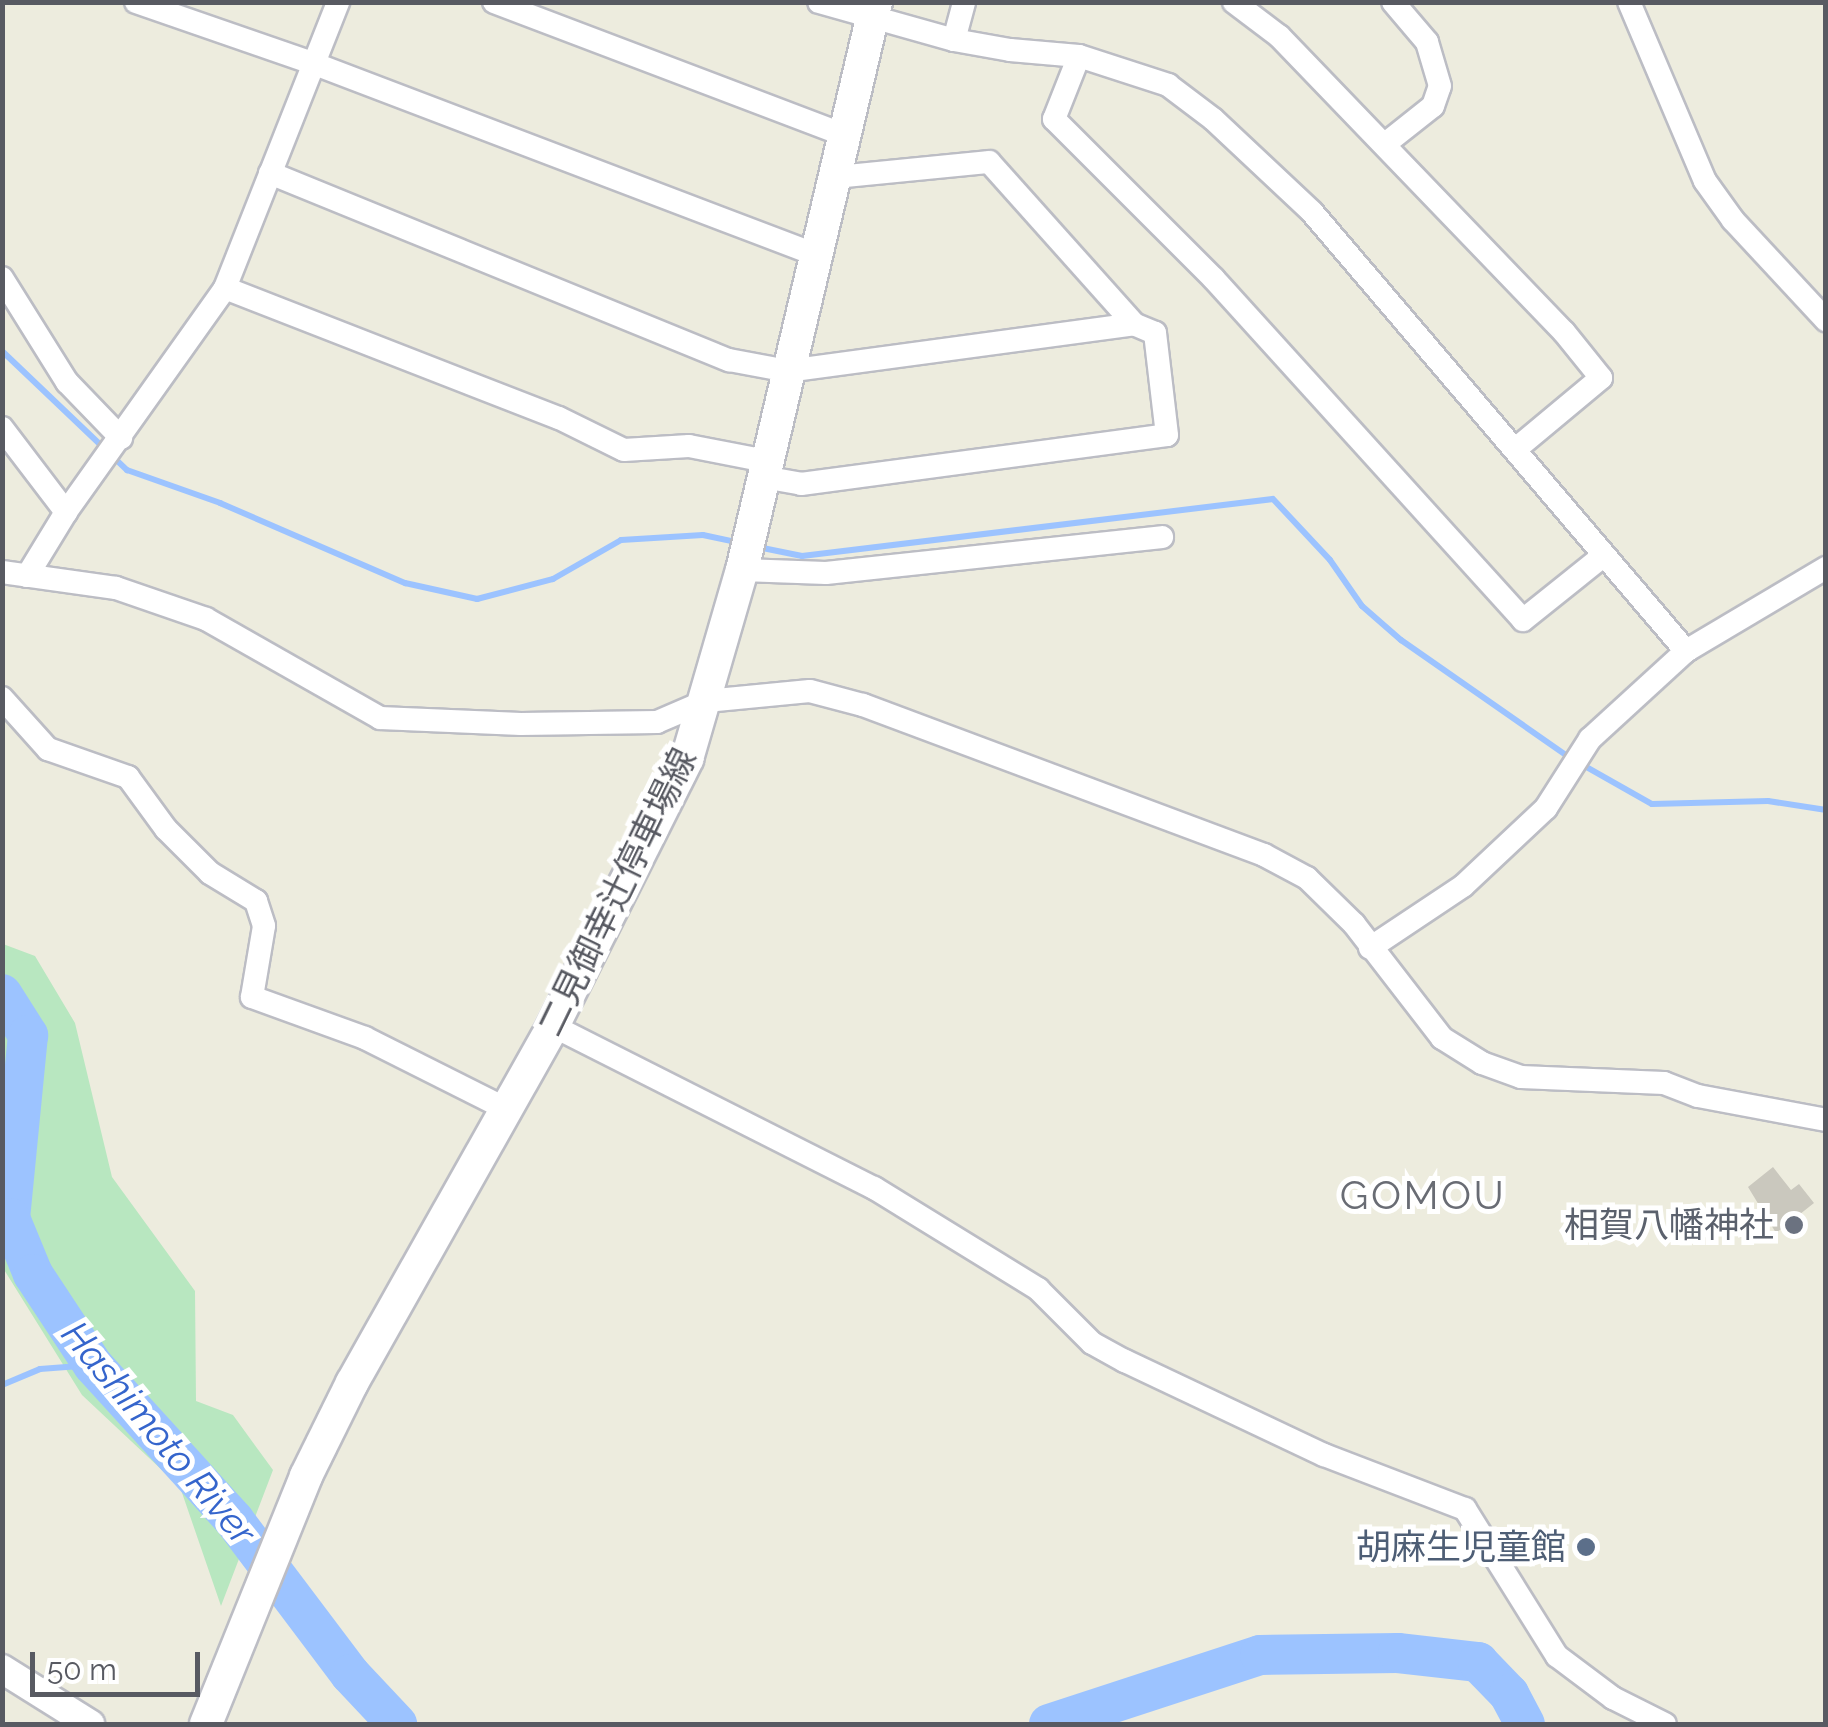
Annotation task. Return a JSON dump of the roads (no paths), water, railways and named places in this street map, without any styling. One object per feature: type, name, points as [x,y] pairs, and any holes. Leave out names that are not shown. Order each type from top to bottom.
[{"type":"main road","name":"二見御幸辻停車場線","points":[[206,1724],[306,1476],[352,1383],[553,1026],[687,759],[743,568],[814,254],[836,177],[871,9]]},
{"type":"street","points":[[136,2],[314,64],[814,254]]},
{"type":"street","points":[[27,576],[71,505],[225,288],[338,2]]},
{"type":"street","points":[[494,2],[844,135]]},
{"type":"street","points":[[819,2],[871,9],[954,40],[1079,56],[1168,85],[1214,119],[1312,212],[1517,448],[1686,651]]},
{"type":"street","points":[[954,40],[964,2]]},
{"type":"street","points":[[1234,2],[1278,36],[1384,144],[1564,332],[1601,378],[1517,448]]},
{"type":"street","points":[[1384,144],[1433,106],[1440,86],[1427,42],[1393,2]]},
{"type":"street","points":[[1629,2],[1705,181],[1734,220],[1826,320]]},
{"type":"street","points":[[1079,56],[1054,119],[1214,279],[1523,620],[1604,556]]},
{"type":"street","points":[[225,288],[558,418],[624,450],[689,446],[801,484],[1167,435],[1155,333],[1134,324],[989,162],[836,177]]},
{"type":"street","points":[[270,173],[729,360],[788,371],[1134,324]]},
{"type":"street","points":[[2,278],[67,382],[119,442]]},
{"type":"street","points":[[2,428],[71,505]]},
{"type":"street","points":[[743,568],[826,573],[1162,537]]},
{"type":"street","points":[[1370,948],[1464,886],[1546,808],[1590,739],[1686,651],[1826,568]]},
{"type":"street","points":[[2,572],[116,588],[206,619],[380,718],[521,724],[657,722],[706,701],[810,691],[915,724],[1264,855],[1307,878],[1354,924],[1442,1038],[1482,1064],[1521,1077],[1664,1083],[1698,1096],[1826,1120]]},
{"type":"street","points":[[2,698],[48,749],[128,777],[166,829],[210,873],[256,901],[264,926],[252,997],[365,1038],[506,1109]]},
{"type":"street","points":[[553,1026],[874,1188],[1038,1289],[1092,1343],[1125,1361],[1324,1455],[1465,1509],[1557,1656],[1613,1698],[1665,1724]]},
{"type":"street","points":[[2,1669],[90,1724]]},
{"type":"waterway","points":[[2,351],[127,470],[220,503],[405,583],[477,599],[553,579],[621,540],[703,535],[741,543]]},
{"type":"waterway","points":[[758,547],[802,556],[1273,499],[1330,560],[1362,606],[1401,640],[1570,758]]},
{"type":"waterway","points":[[1581,764],[1652,804],[1768,801],[1826,810]]},
{"type":"waterway","name":"Hashimoto River","points":[[2,994],[28,1035],[10,1218],[33,1274],[93,1365],[234,1520],[350,1674],[397,1724]]},
{"type":"waterway","points":[[2,1385],[40,1369],[93,1365]]},
{"type":"waterway","name":"Hashimoto River","points":[[1049,1724],[1260,1655],[1398,1653],[1478,1662],[1509,1694],[1525,1724]]},
{"type":"place","name":"相賀八幡神社","points":[[1794,1225]]},
{"type":"place","name":"胡麻生児童館","points":[[1586,1547]]},
{"type":"district","name":"GOMOU","points":[[1423,1195]]}]
